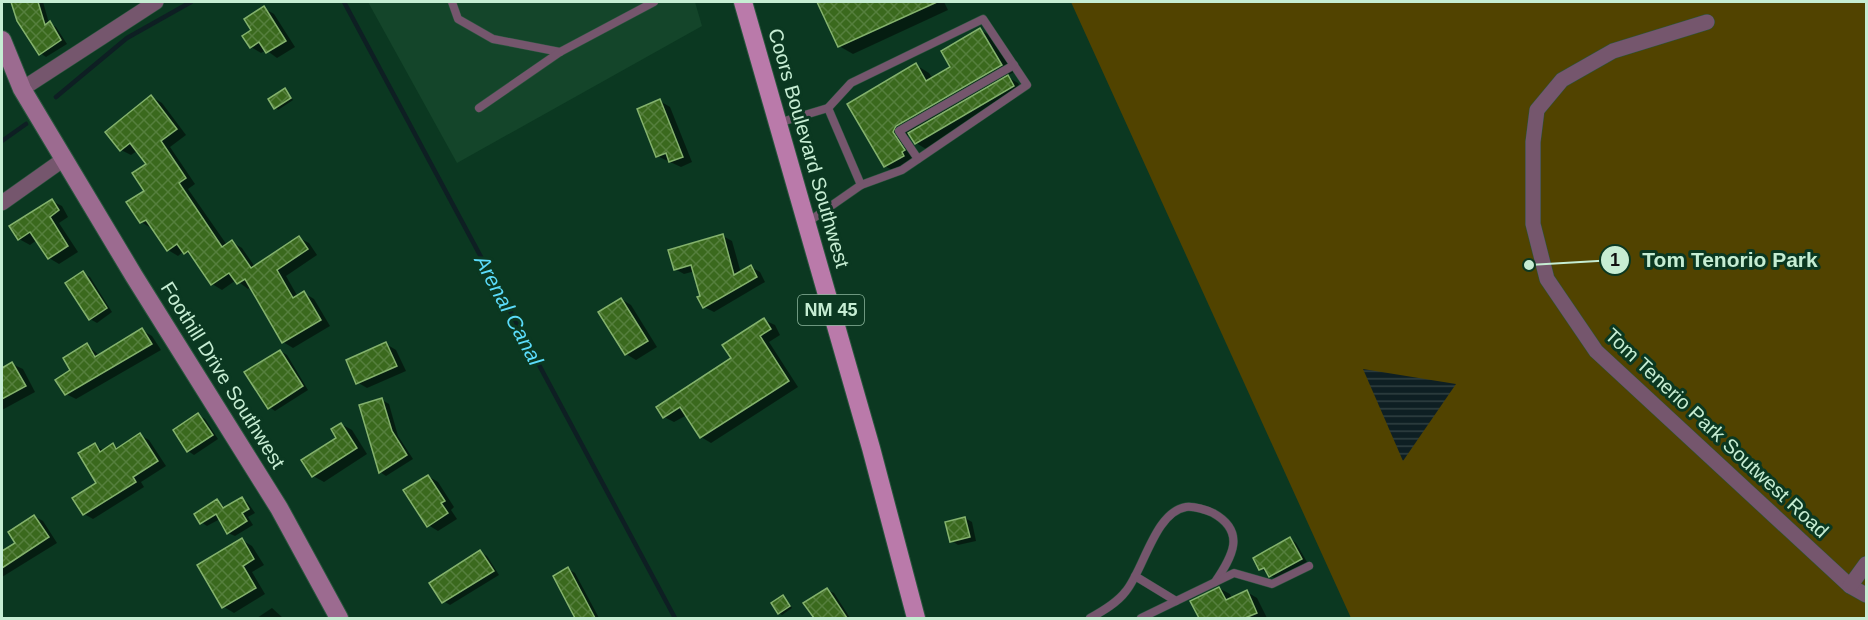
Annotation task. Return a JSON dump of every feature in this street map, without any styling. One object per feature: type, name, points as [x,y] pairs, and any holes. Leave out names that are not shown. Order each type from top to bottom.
[{"type":"main road","name":"Coors Boulevard Southwest","points":[[743,2],[807,222],[916,618]]},
{"type":"street","points":[[2,40],[22,89],[156,2]]},
{"type":"street","name":"Tom Tenerio Park Soutwest Road","points":[[1707,22],[1613,51],[1562,80],[1537,110],[1533,142],[1533,224],[1547,279],[1596,351],[1850,586],[1866,595]]},
{"type":"street","name":"Foothill Drive Southwest","points":[[22,89],[279,508],[339,618]]},
{"type":"street","points":[[2,203],[64,159]]},
{"type":"street","points":[[1850,586],[1866,564]]},
{"type":"lane","points":[[452,2],[458,19],[493,39],[560,52]]},
{"type":"lane","points":[[479,108],[560,52],[654,2]]},
{"type":"lane","points":[[778,123],[828,108],[850,82],[983,19],[1027,85],[902,170],[861,185],[807,222]]},
{"type":"lane","points":[[918,159],[898,131],[1014,65]]},
{"type":"lane","points":[[828,108],[861,185]]},
{"type":"lane","points":[[1090,618],[1109,608],[1126,591],[1156,533],[1169,516],[1186,507],[1208,510],[1225,520],[1234,537],[1228,563],[1215,582]]},
{"type":"lane","points":[[1141,618],[1234,573],[1272,584],[1309,566]]},
{"type":"lane","points":[[1135,576],[1176,601]]},
{"type":"shaded area","points":[[368,2],[695,2],[702,26],[457,163]]},
{"type":"shaded area","points":[[1071,2],[1866,2],[1866,618],[1351,618]]},
{"type":"shaded area","points":[[1363,369],[1456,384],[1403,461]]},
{"type":"building","points":[[11,2],[38,2],[45,25],[50,21],[61,40],[39,55],[17,21]]},
{"type":"building","points":[[817,2],[937,2],[838,47]]},
{"type":"building","points":[[264,6],[286,41],[266,53],[259,42],[250,48],[242,36],[251,30],[244,19]]},
{"type":"building","points":[[980,28],[1002,65],[896,126],[893,132],[905,150],[902,152],[904,156],[884,167],[847,104],[916,63],[926,81],[950,67],[941,51]]},
{"type":"building","points":[[1008,75],[1014,86],[915,144],[908,133]]},
{"type":"building","points":[[285,88],[291,98],[274,109],[268,99]]},
{"type":"building","points":[[151,95],[177,129],[161,141],[186,178],[179,183],[222,247],[232,240],[251,268],[299,236],[308,249],[277,270],[293,298],[304,291],[321,320],[282,343],[245,279],[237,284],[229,273],[211,285],[188,251],[184,254],[177,244],[167,251],[146,220],[140,223],[126,202],[144,191],[132,173],[146,164],[130,143],[120,151],[105,132]]},
{"type":"building","points":[[660,99],[683,157],[669,162],[666,153],[656,157],[637,109]]},
{"type":"building","points":[[52,199],[59,210],[50,217],[68,246],[48,259],[30,232],[18,240],[9,226]]},
{"type":"building","points":[[723,234],[734,275],[751,265],[757,277],[703,308],[697,297],[700,296],[691,265],[674,270],[668,250]]},
{"type":"building","points":[[83,271],[107,308],[89,320],[65,283]]},
{"type":"building","points":[[621,298],[648,341],[625,355],[598,312]]},
{"type":"building","points":[[764,318],[771,329],[760,336],[789,381],[700,438],[680,407],[663,418],[656,407],[731,358],[722,345]]},
{"type":"building","points":[[142,328],[152,344],[65,395],[55,380],[70,370],[63,358],[87,343],[95,357]]},
{"type":"building","points":[[386,342],[397,366],[356,384],[346,360]]},
{"type":"building","points":[[280,350],[303,386],[268,409],[244,372]]},
{"type":"building","points":[[12,362],[26,386],[2,399],[2,368]]},
{"type":"building","points":[[382,398],[392,431],[407,455],[379,473],[359,405]]},
{"type":"building","points":[[198,413],[213,435],[187,452],[173,430]]},
{"type":"building","points":[[341,423],[357,448],[312,477],[301,460],[336,438],[331,429]]},
{"type":"building","points":[[140,433],[158,461],[133,477],[136,482],[83,515],[72,498],[96,483],[78,453],[95,443],[100,452],[113,443],[116,449]]},
{"type":"building","points":[[428,475],[445,501],[441,503],[448,513],[427,527],[403,490]]},
{"type":"building","points":[[242,497],[249,509],[242,513],[247,521],[227,534],[216,514],[200,524],[194,514],[217,499],[223,508]]},
{"type":"building","points":[[34,515],[49,537],[2,568],[2,551],[15,543],[8,532]]},
{"type":"building","points":[[965,517],[970,537],[950,542],[945,522]]},
{"type":"building","points":[[1290,537],[1302,559],[1269,577],[1264,568],[1259,570],[1253,558]]},
{"type":"building","points":[[242,538],[254,559],[243,566],[256,588],[222,608],[197,565]]},
{"type":"building","points":[[480,550],[494,571],[442,603],[429,583]]},
{"type":"building","points":[[568,567],[595,618],[575,618],[553,576]]},
{"type":"building","points":[[1219,587],[1226,600],[1247,590],[1257,613],[1245,618],[1199,618],[1190,601]]},
{"type":"building","points":[[827,588],[847,618],[814,618],[803,603]]},
{"type":"building","points":[[783,595],[790,606],[778,614],[771,603]]},
{"type":"waterway","points":[[56,97],[127,38],[191,2]]},
{"type":"waterway","name":"Arenal Canal","points":[[344,2],[675,618]]},
{"type":"waterway","points":[[2,141],[26,124]]},
{"type":"place","name":"Tom Tenorio Park","points":[[1529,265]]}]
